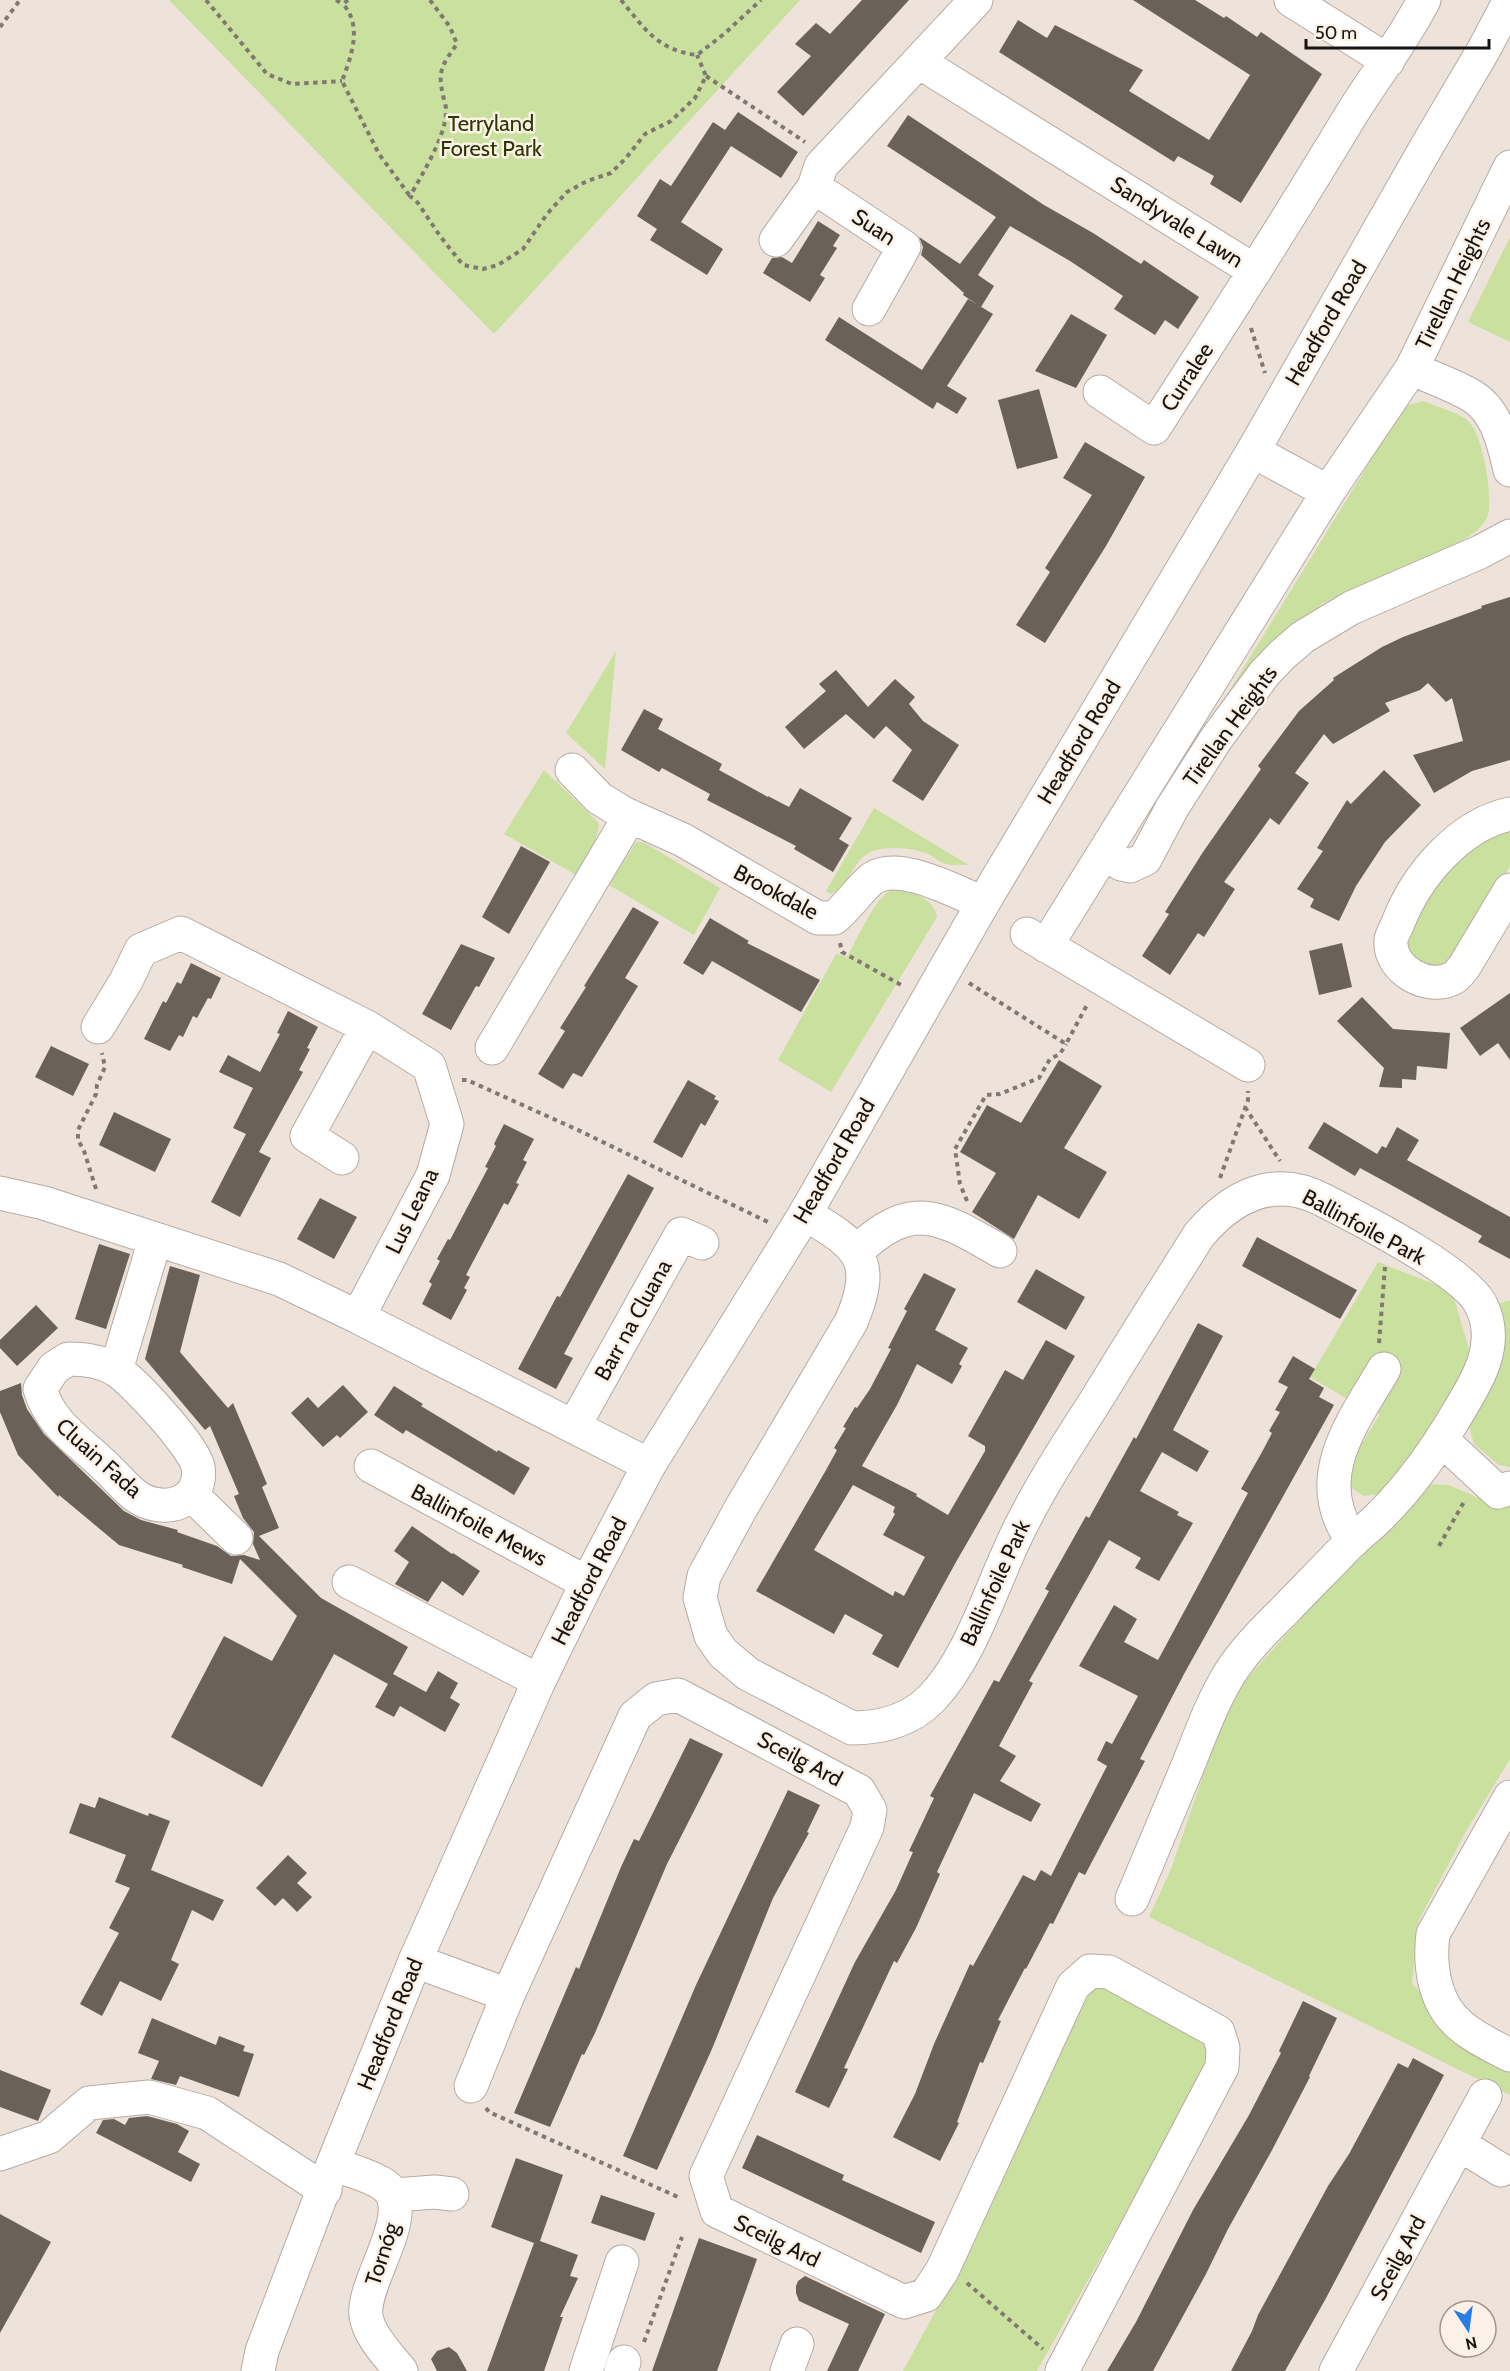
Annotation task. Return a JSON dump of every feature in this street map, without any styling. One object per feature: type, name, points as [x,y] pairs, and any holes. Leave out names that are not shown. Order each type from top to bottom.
[{"type":"street","points":[[777,240],[820,173],[976,0]]},
{"type":"street","points":[[1291,0],[1388,61]]},
{"type":"street","name":"Sandyvale Lawn","points":[[919,62],[1249,282],[1424,0]]},
{"type":"street","name":"Headford Road","points":[[258,2371],[262,2351],[415,1961],[539,1681],[649,1465],[798,1225],[982,903],[1252,451],[1484,51],[1510,0]]},
{"type":"street","name":"Tirellan Heights","points":[[1101,979],[1036,940],[1106,853],[1328,492],[1412,368],[1510,167]]},
{"type":"street","name":"Suan","points":[[820,173],[904,247],[869,309]]},
{"type":"street","name":"Curralee","points":[[1100,392],[1154,428],[1249,282]]},
{"type":"street","name":"Tirellan Heights","points":[[1412,368],[1471,395],[1487,408],[1497,424],[1510,470]]},
{"type":"street","points":[[1252,451],[1328,492]]},
{"type":"street","name":"Tirellan Heights","points":[[1106,853],[1121,864],[1130,866],[1144,859],[1172,808],[1216,739],[1264,674],[1304,637],[1351,608],[1510,536]]},
{"type":"street","name":"Brookdale","points":[[572,770],[599,798],[630,816],[683,840],[818,918],[834,918],[873,878],[891,873],[905,873],[982,903]]},
{"type":"street","points":[[1510,814],[1469,831],[1443,853],[1402,911],[1391,939],[1392,950],[1397,960],[1407,973],[1425,981],[1442,982],[1455,977],[1464,967],[1510,890]]},
{"type":"street","points":[[492,1048],[630,816]]},
{"type":"street","points":[[98,1027],[115,972],[141,950],[181,933],[367,1027],[429,1066]]},
{"type":"street","points":[[1101,979],[1248,1065]]},
{"type":"street","points":[[342,1158],[307,1136],[367,1027]]},
{"type":"street","name":"Lus Leana","points":[[358,1317],[433,1174],[447,1124],[429,1066]]},
{"type":"street","name":"Ballinfoile Park","points":[[857,1251],[863,1264],[863,1289],[851,1322],[704,1576],[700,1598],[711,1636],[735,1664],[748,1674],[852,1728],[872,1728],[890,1724],[930,1701],[942,1686],[960,1658],[1022,1522],[1050,1473],[1199,1235],[1228,1206],[1253,1193],[1286,1187],[1317,1196],[1389,1236],[1458,1279],[1472,1291],[1483,1307],[1488,1334],[1487,1355],[1480,1377],[1442,1440],[1398,1497],[1263,1632],[1230,1673],[1199,1738],[1132,1899]]},
{"type":"street","points":[[0,1193],[44,1203],[279,1280],[358,1317],[649,1465]]},
{"type":"street","points":[[798,1225],[833,1230],[857,1251],[897,1221],[917,1218],[954,1224],[1000,1251]]},
{"type":"street","name":"Barr na Cluana","points":[[574,1426],[681,1234],[702,1243]]},
{"type":"street","points":[[116,1370],[155,1240]]},
{"type":"street","name":"Cluain Fada","points":[[68,1359],[100,1363],[116,1370],[139,1389],[187,1445],[198,1464],[199,1477],[196,1491],[187,1500],[168,1506],[154,1504],[136,1496],[58,1424],[45,1405],[40,1389],[54,1368],[68,1359]]},
{"type":"street","points":[[1353,1540],[1344,1528],[1335,1502],[1335,1462],[1346,1434],[1384,1369]]},
{"type":"street","points":[[1442,1440],[1498,1492],[1510,1488]]},
{"type":"street","name":"Ballinfoile Mews","points":[[371,1466],[587,1583]]},
{"type":"street","points":[[192,1495],[236,1538]]},
{"type":"street","points":[[349,1582],[539,1681]]},
{"type":"street","name":"Sceilg Ard","points":[[471,2086],[508,1995],[635,1716],[657,1699],[678,1695],[859,1791],[870,1809],[867,1827],[706,2176],[717,2211],[904,2302],[926,2295],[942,2271],[1072,1986],[1090,1971],[1109,1972],[1218,2032],[1223,2048],[1221,2067],[1063,2370]]},
{"type":"street","points":[[1510,1797],[1433,1934],[1430,1955],[1434,1980],[1444,2004],[1460,2025],[1510,2055]]},
{"type":"street","points":[[415,1961],[508,1995]]},
{"type":"street","name":"Sceilg Ard","points":[[1336,2371],[1485,2096]]},
{"type":"street","name":"Tornóg","points":[[0,2154],[49,2137],[89,2103],[149,2097],[207,2113],[329,2177],[382,2183],[394,2195],[396,2211],[391,2232],[371,2287],[366,2318],[376,2338],[401,2371]]},
{"type":"street","points":[[1459,2144],[1501,2170]]},
{"type":"street","points":[[394,2195],[435,2192],[452,2194]]},
{"type":"street","points":[[586,2371],[622,2262]]},
{"type":"path","points":[[0,27],[20,0]]},
{"type":"path","points":[[206,0],[267,75],[292,84],[342,81]]},
{"type":"path","points":[[336,0],[350,11],[354,35],[352,53],[342,81],[379,154],[463,265],[483,269],[498,265],[523,249],[547,213],[567,192],[587,181],[611,173],[645,134],[671,121],[695,98],[706,76]]},
{"type":"path","points":[[343,4],[348,0]]},
{"type":"path","points":[[410,196],[426,167],[443,126],[447,112],[439,80],[441,68],[457,44],[450,27],[430,0]]},
{"type":"path","points":[[621,0],[652,37],[678,52],[698,55],[761,0]]},
{"type":"path","points":[[698,55],[706,76],[807,143],[820,173]]},
{"type":"path","points":[[1249,282],[1266,376]]},
{"type":"path","points":[[834,918],[842,952],[909,989]]},
{"type":"path","points":[[954,1224],[967,1202],[960,1184],[955,1149],[986,1095],[1000,1094],[1039,1078],[1050,1059],[1060,1054],[1101,979]]},
{"type":"path","points":[[966,981],[1066,1044]]},
{"type":"path","points":[[98,1027],[98,1044],[105,1066],[97,1085],[96,1094],[78,1130],[78,1140],[84,1151],[96,1190],[112,1210],[105,1224]]},
{"type":"path","points":[[1228,1206],[1216,1194],[1217,1185],[1248,1100],[1248,1065]]},
{"type":"path","points":[[429,1066],[452,1079],[467,1080],[578,1130],[764,1219],[798,1225]]},
{"type":"path","points":[[1245,1107],[1281,1162],[1285,1172],[1286,1187]]},
{"type":"path","points":[[1384,1369],[1379,1346],[1389,1236]]},
{"type":"path","points":[[1439,1546],[1479,1476]]},
{"type":"path","points":[[471,2086],[489,2112],[678,2197]]},
{"type":"path","points":[[623,2367],[635,2366],[682,2237]]},
{"type":"path","points":[[942,2271],[959,2277],[1063,2370]]},
{"type":"green space","name":"Terryland Forest Park","points":[[169,0],[800,0],[494,334]]},
{"type":"green space","points":[[1510,237],[1510,342],[1468,322]]},
{"type":"green space","points":[[1423,401],[1460,416],[1474,429],[1479,439],[1488,481],[1489,506],[1486,520],[1474,533],[1454,545],[1323,603],[1272,644],[1225,698],[1404,406]]},
{"type":"green space","points":[[616,651],[605,769],[566,733]]},
{"type":"green space","points":[[544,770],[597,821],[599,826],[595,843],[576,875],[504,834]]},
{"type":"green space","points":[[874,808],[969,865],[946,864],[926,853],[909,849],[882,849],[860,860],[840,889],[830,894],[826,891]]},
{"type":"green space","points":[[1510,829],[1510,866],[1452,958],[1437,968],[1419,968],[1406,944],[1423,905],[1441,877],[1451,864],[1471,846]]},
{"type":"green space","points":[[636,842],[643,842],[720,888],[694,935],[609,885]]},
{"type":"green space","points":[[896,887],[927,901],[932,905],[937,917],[831,1092],[778,1060],[836,954],[847,957],[875,907],[889,891]]},
{"type":"green space","points":[[1378,1262],[1452,1291],[1471,1356],[1455,1389],[1386,1493],[1363,1496],[1345,1483],[1350,1463],[1380,1414],[1356,1404],[1310,1377]]},
{"type":"green space","points":[[1510,1300],[1510,1467],[1499,1465],[1474,1444],[1469,1426],[1498,1304]]},
{"type":"green space","points":[[1422,1484],[1449,1485],[1497,1506],[1510,1506],[1510,1759],[1465,1833],[1419,1920],[1412,1983],[1465,2043],[1510,2061],[1510,2095],[1149,1917],[1171,1869],[1230,1697]]},
{"type":"green space","points":[[1093,1985],[1109,1986],[1207,2044],[1210,2060],[1204,2074],[1037,2371],[903,2371],[934,2314],[1080,1994]]},
{"type":"building","points":[[862,0],[909,0],[803,116],[777,92],[811,56],[795,44],[816,23],[830,34]]},
{"type":"building","points":[[1133,0],[1195,0],[1224,18],[1226,16],[1257,37],[1261,32],[1322,74],[1241,203],[1210,184],[1214,176],[1178,156],[1174,162],[999,52],[1018,20],[1047,38],[1055,25],[1143,70],[1129,91],[1209,140],[1250,75]]},
{"type":"building","points":[[738,112],[798,152],[781,178],[731,146],[681,222],[723,249],[707,275],[650,240],[657,229],[637,216],[660,179],[671,186],[713,122],[725,130]]},
{"type":"building","points":[[908,115],[1044,205],[1141,264],[1144,260],[1199,297],[1178,329],[1165,320],[1155,335],[1114,309],[1123,296],[1070,261],[1010,226],[978,275],[994,286],[981,307],[963,295],[964,293],[921,255],[923,247],[919,237],[960,264],[996,217],[887,146]]},
{"type":"building","points":[[818,221],[840,235],[833,246],[837,248],[820,275],[825,278],[810,302],[763,273],[772,258],[782,257],[792,263]]},
{"type":"building","points":[[968,299],[993,314],[947,386],[967,398],[957,414],[937,402],[933,409],[825,340],[839,317],[922,370]]},
{"type":"building","points":[[1071,314],[1107,335],[1076,388],[1035,371]]},
{"type":"building","points":[[1039,389],[1058,458],[1017,469],[998,400]]},
{"type":"building","points":[[1085,442],[1145,477],[1106,546],[1045,643],[1016,625],[1050,572],[1045,568],[1092,495],[1063,478]]},
{"type":"building","points":[[1510,597],[1510,760],[1472,771],[1434,793],[1413,755],[1463,741],[1452,698],[1446,702],[1428,683],[1420,690],[1385,703],[1390,711],[1333,744],[1324,734],[1295,773],[1309,783],[1279,825],[1270,818],[1224,882],[1235,889],[1204,937],[1198,933],[1170,975],[1142,956],[1169,914],[1165,912],[1203,852],[1261,769],[1258,766],[1299,711],[1334,680],[1333,678],[1382,647],[1482,608],[1481,606]]},
{"type":"building","points":[[836,670],[868,707],[895,679],[915,697],[909,704],[923,721],[959,745],[923,801],[892,781],[912,750],[886,726],[874,739],[846,714],[804,749],[785,727],[826,691],[819,684]]},
{"type":"building","points":[[644,709],[663,719],[658,729],[722,764],[719,770],[768,797],[789,807],[800,788],[852,818],[839,839],[849,845],[833,872],[794,849],[796,846],[707,800],[710,794],[662,768],[659,772],[621,750]]},
{"type":"building","points":[[1384,770],[1421,805],[1385,842],[1356,886],[1339,921],[1310,907],[1314,899],[1297,889],[1323,851],[1317,848],[1347,800],[1351,804]]},
{"type":"building","points":[[521,846],[550,862],[509,934],[482,917]]},
{"type":"building","points":[[633,907],[659,922],[625,978],[638,986],[582,1077],[573,1073],[563,1089],[538,1074],[565,1031],[560,1028]]},
{"type":"building","points":[[710,918],[749,941],[747,943],[820,980],[801,1012],[712,961],[703,975],[683,963]]},
{"type":"building","points":[[1342,943],[1352,987],[1319,995],[1309,951]]},
{"type":"building","points":[[461,944],[495,958],[451,1030],[422,1014]]},
{"type":"building","points":[[191,963],[221,978],[211,999],[208,998],[197,1018],[193,1016],[183,1037],[179,1035],[170,1051],[144,1039],[163,1001],[166,1003],[177,982],[181,984]]},
{"type":"building","points":[[1510,993],[1510,1060],[1498,1043],[1480,1056],[1460,1028]]},
{"type":"building","points":[[1362,997],[1393,1029],[1450,1033],[1447,1069],[1417,1066],[1416,1080],[1402,1079],[1402,1088],[1379,1087],[1384,1068],[1337,1021]]},
{"type":"building","points":[[288,1011],[318,1027],[299,1070],[303,1072],[259,1152],[271,1158],[240,1217],[211,1202],[246,1134],[233,1128],[253,1088],[219,1072],[228,1055],[260,1072],[280,1034],[277,1033]]},
{"type":"building","points":[[51,1046],[89,1064],[73,1096],[35,1077]]},
{"type":"building","points":[[1059,1060],[1102,1086],[1064,1148],[1107,1172],[1079,1219],[1038,1195],[1014,1239],[972,1212],[996,1173],[960,1152],[987,1105],[1021,1123]]},
{"type":"building","points":[[688,1080],[716,1096],[714,1099],[719,1101],[705,1126],[701,1123],[682,1158],[653,1142]]},
{"type":"building","points":[[114,1112],[171,1139],[155,1172],[99,1145]]},
{"type":"building","points":[[1324,1122],[1377,1154],[1382,1146],[1386,1148],[1397,1127],[1419,1140],[1407,1160],[1510,1217],[1510,1259],[1478,1242],[1482,1236],[1393,1186],[1360,1168],[1355,1176],[1308,1148]]},
{"type":"building","points":[[504,1124],[534,1139],[523,1160],[527,1162],[516,1183],[519,1184],[508,1205],[504,1203],[466,1275],[470,1277],[464,1288],[467,1290],[451,1320],[422,1304],[432,1284],[429,1282],[440,1261],[437,1259],[448,1239],[450,1240],[488,1168],[485,1167]]},
{"type":"building","points":[[628,1174],[654,1188],[564,1354],[573,1358],[556,1389],[518,1369],[557,1296],[560,1297]]},
{"type":"building","points":[[320,1198],[357,1217],[334,1259],[297,1239]]},
{"type":"building","points":[[1257,1237],[1357,1290],[1340,1319],[1242,1266]]},
{"type":"building","points":[[99,1244],[130,1254],[106,1329],[75,1319]]},
{"type":"building","points":[[170,1266],[200,1275],[180,1352],[228,1408],[233,1403],[267,1484],[262,1487],[279,1528],[259,1536],[321,1598],[408,1647],[393,1674],[426,1692],[438,1671],[458,1683],[450,1698],[460,1704],[445,1732],[400,1706],[394,1717],[375,1707],[388,1684],[334,1654],[262,1787],[171,1737],[224,1636],[272,1661],[297,1616],[240,1559],[232,1584],[182,1567],[183,1565],[119,1545],[59,1495],[58,1497],[18,1455],[0,1412],[0,1391],[21,1383],[27,1409],[44,1434],[124,1511],[141,1520],[178,1530],[177,1532],[217,1546],[231,1556],[244,1555],[260,1560],[253,1544],[254,1532],[243,1518],[234,1496],[239,1494],[210,1426],[205,1430],[145,1359]]},
{"type":"building","points":[[1036,1269],[1085,1297],[1066,1330],[1017,1302]]},
{"type":"building","points":[[924,1273],[956,1289],[935,1330],[968,1348],[959,1364],[962,1366],[952,1384],[917,1364],[897,1405],[862,1466],[917,1494],[916,1496],[948,1515],[985,1451],[985,1446],[968,1436],[1005,1370],[1023,1380],[1046,1340],[1075,1356],[956,1562],[898,1668],[872,1654],[883,1635],[845,1614],[834,1634],[756,1591],[837,1450],[834,1448],[846,1428],[843,1427],[855,1407],[857,1408],[870,1389],[891,1349],[888,1348],[907,1311],[904,1309]],"holes":[[[853,1485],[895,1507],[893,1512],[895,1514],[883,1535],[925,1557],[904,1596],[895,1591],[893,1596],[814,1550]]]},
{"type":"building","points":[[36,1305],[58,1328],[17,1366],[0,1348],[0,1340]]},
{"type":"building","points":[[1198,1323],[1223,1336],[1173,1430],[1209,1451],[1197,1472],[1162,1452],[1140,1491],[1179,1512],[1177,1515],[1193,1523],[1159,1581],[1135,1568],[1141,1558],[1109,1540],[1029,1681],[1033,1683],[999,1746],[1016,1756],[1000,1781],[1041,1804],[1031,1822],[974,1793],[937,1872],[940,1874],[916,1928],[897,1963],[894,1961],[844,2068],[848,2069],[829,2108],[795,2092],[855,1962],[896,1890],[913,1852],[909,1851],[934,1798],[930,1796],[994,1680],[999,1682],[1049,1591],[1045,1589],[1086,1516],[1089,1518],[1134,1437],[1136,1439]]},
{"type":"building","points":[[1293,1356],[1315,1369],[1309,1379],[1324,1388],[1319,1397],[1334,1405],[1184,1674],[1140,1759],[1145,1761],[1085,1875],[1079,1872],[1053,1924],[1050,1923],[1025,1968],[998,2020],[1001,2021],[983,2063],[980,2062],[957,2122],[959,2123],[940,2161],[893,2137],[915,2094],[934,2044],[970,1964],[973,1966],[1023,1875],[1035,1881],[1041,1870],[1051,1876],[1107,1766],[1097,1760],[1106,1741],[1112,1744],[1138,1696],[1079,1666],[1114,1605],[1137,1619],[1124,1642],[1158,1660],[1248,1493],[1241,1489],[1272,1433],[1269,1431],[1280,1412],[1275,1410],[1288,1387],[1278,1382]]},
{"type":"building","points":[[343,1385],[368,1412],[340,1438],[337,1435],[323,1447],[291,1413],[308,1397],[318,1408]]},
{"type":"building","points":[[394,1386],[423,1404],[421,1406],[497,1452],[498,1450],[530,1468],[514,1495],[406,1430],[403,1434],[374,1415]]},
{"type":"building","points":[[412,1526],[480,1571],[463,1596],[442,1581],[428,1602],[395,1584],[409,1562],[394,1551]]},
{"type":"building","points":[[690,1738],[723,1754],[667,1864],[595,2033],[584,2055],[582,2054],[550,2127],[514,2113],[634,1839],[639,1841]]},
{"type":"building","points":[[788,1790],[820,1805],[807,1832],[809,1833],[773,1898],[712,2049],[657,2170],[623,2156],[696,1985]]},
{"type":"building","points":[[99,1797],[148,1816],[149,1813],[170,1821],[151,1870],[224,1900],[213,1921],[192,1910],[171,1960],[179,1964],[161,2001],[120,1981],[102,2016],[80,2004],[119,1933],[109,1928],[130,1888],[115,1882],[126,1855],[69,1833],[80,1803],[95,1808]]},
{"type":"building","points":[[288,1855],[307,1873],[297,1883],[312,1897],[297,1912],[283,1898],[275,1906],[256,1888]]},
{"type":"building","points":[[1303,2001],[1337,2018],[1310,2077],[1271,2152],[1153,2371],[1107,2371],[1136,2322],[1193,2210],[1249,2115],[1281,2053],[1279,2051]]},
{"type":"building","points":[[152,2018],[216,2045],[219,2036],[245,2046],[243,2051],[254,2054],[239,2097],[180,2076],[176,2085],[151,2079],[159,2061],[138,2053]]},
{"type":"building","points":[[1413,2058],[1444,2075],[1285,2371],[1231,2371],[1258,2315],[1398,2063],[1408,2068]]},
{"type":"building","points":[[0,2070],[51,2090],[38,2121],[0,2107]]},
{"type":"building","points":[[147,2116],[177,2124],[189,2131],[178,2152],[200,2164],[191,2182],[96,2133],[103,2120],[114,2119],[125,2125],[129,2118]]},
{"type":"building","points":[[757,2135],[844,2175],[842,2180],[935,2222],[921,2253],[742,2168]]},
{"type":"building","points":[[516,2158],[563,2175],[540,2241],[578,2255],[570,2276],[578,2278],[560,2317],[563,2317],[544,2371],[487,2371],[534,2243],[491,2227]]},
{"type":"building","points":[[601,2195],[655,2213],[645,2241],[591,2223]]},
{"type":"building","points":[[0,2214],[51,2242],[0,2333]]},
{"type":"building","points":[[699,2238],[757,2259],[717,2371],[652,2371]]},
{"type":"building","points":[[805,2276],[885,2314],[858,2371],[827,2371],[849,2324],[799,2301],[796,2286],[798,2281]]},
{"type":"building","points":[[449,2347],[457,2353],[467,2371],[437,2371],[431,2359],[437,2351]]}]
